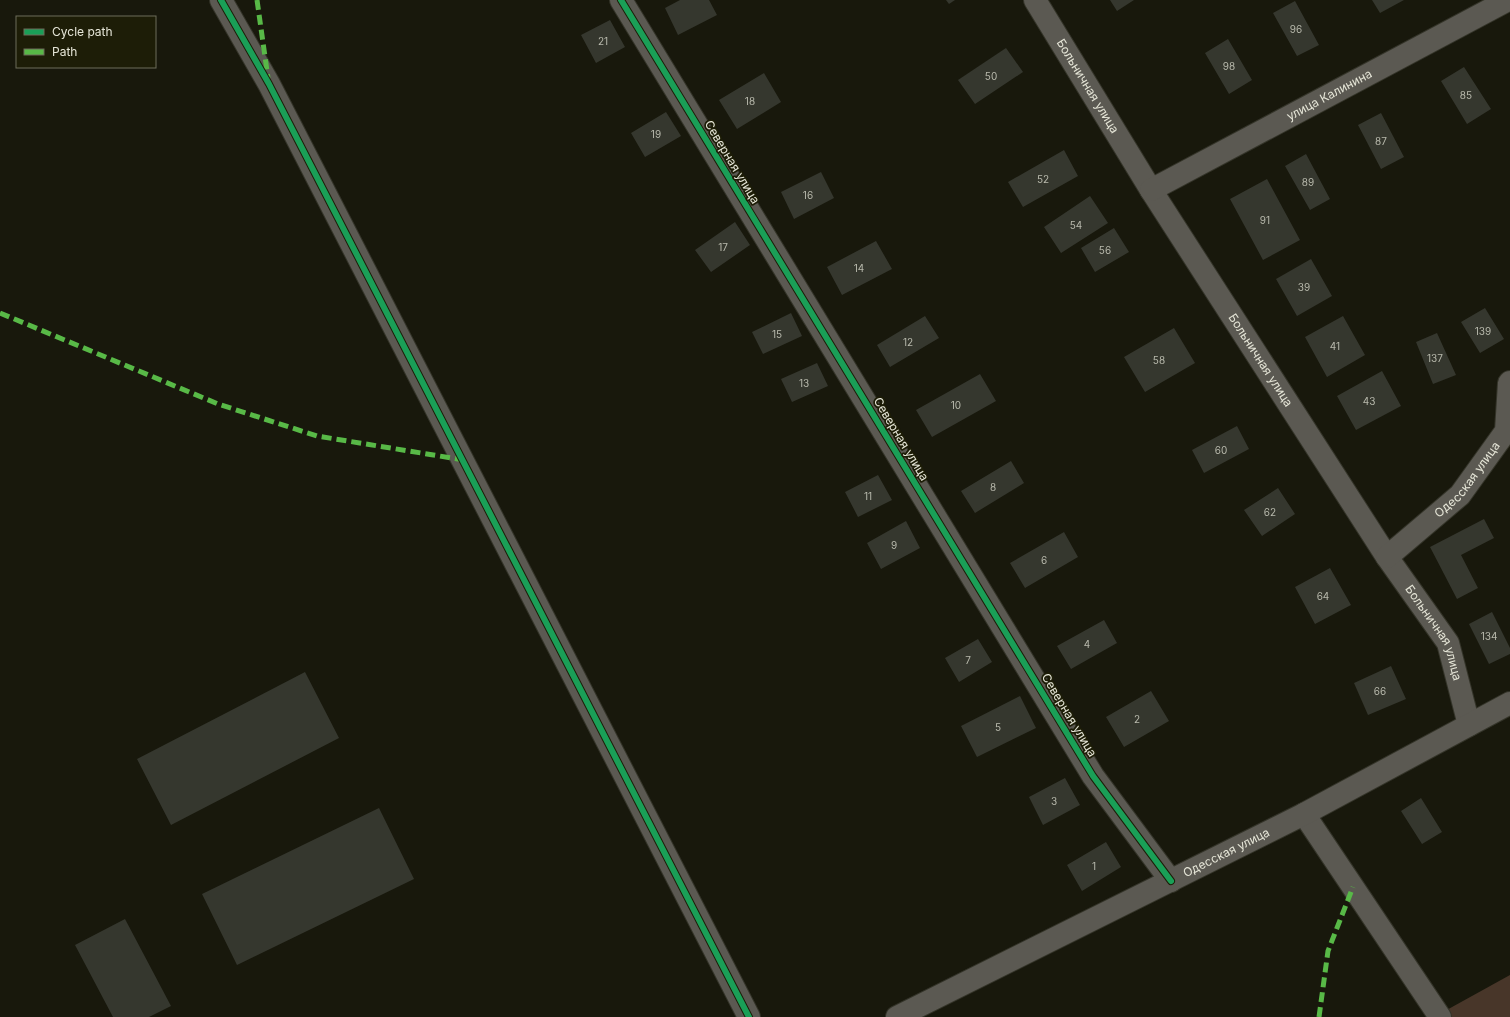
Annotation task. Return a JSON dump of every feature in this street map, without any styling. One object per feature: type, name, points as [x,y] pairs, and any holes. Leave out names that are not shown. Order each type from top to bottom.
[{"type":"street","points":[[221,0],[276,98],[749,1017]]},
{"type":"street","name":"Северная улица","points":[[621,0],[1093,776],[1171,882]]},
{"type":"street","name":"Больничная улица","points":[[1035,0],[1151,190],[1387,558],[1448,643],[1469,725]]},
{"type":"street","name":"улица Калинина","points":[[1151,190],[1508,0]]},
{"type":"street","name":"Одесская улица","points":[[1387,558],[1460,495],[1506,431],[1508,383],[1510,382]]},
{"type":"street","name":"Одесская улица","points":[[897,1017],[1171,882],[1304,814],[1510,703]]},
{"type":"street","points":[[1304,814],[1440,1017]]},
{"type":"shaded area","points":[[1510,975],[1510,1017],[1434,1017]]},
{"type":"building","points":[[680,0],[709,0],[717,15],[678,35],[665,8]]},
{"type":"building","points":[[946,0],[955,0],[949,4]]},
{"type":"building","points":[[1110,0],[1134,0],[1117,11]]},
{"type":"building","points":[[1372,0],[1404,0],[1380,13]]},
{"type":"building","points":[[1295,1],[1319,45],[1297,56],[1273,13]]},
{"type":"building","points":[[610,20],[625,47],[596,63],[581,35]]},
{"type":"building","points":[[1228,39],[1252,80],[1229,94],[1205,53]]},
{"type":"building","points":[[1006,48],[1023,72],[975,104],[958,80]]},
{"type":"building","points":[[1464,67],[1491,109],[1467,124],[1441,81]]},
{"type":"building","points":[[764,73],[781,102],[737,129],[719,100]]},
{"type":"building","points":[[666,112],[681,136],[645,157],[631,133]]},
{"type":"building","points":[[1381,113],[1404,157],[1381,169],[1358,125]]},
{"type":"building","points":[[1064,150],[1078,176],[1023,207],[1008,182]]},
{"type":"building","points":[[1306,154],[1330,199],[1310,210],[1285,166]]},
{"type":"building","points":[[821,172],[834,198],[794,219],[781,192]]},
{"type":"building","points":[[1267,179],[1300,240],[1263,260],[1230,199]]},
{"type":"building","points":[[1090,196],[1108,223],[1061,253],[1044,227]]},
{"type":"building","points":[[735,222],[750,245],[711,272],[695,250]]},
{"type":"building","points":[[1114,228],[1129,252],[1095,272],[1081,248]]},
{"type":"building","points":[[876,241],[892,269],[842,295],[827,267]]},
{"type":"building","points":[[1311,259],[1332,296],[1297,316],[1276,279]]},
{"type":"building","points":[[1485,308],[1504,339],[1480,353],[1461,322]]},
{"type":"building","points":[[791,313],[802,336],[763,354],[752,332]]},
{"type":"building","points":[[925,316],[939,338],[890,367],[877,345]]},
{"type":"building","points":[[1343,316],[1365,355],[1327,377],[1305,337]]},
{"type":"building","points":[[1174,328],[1195,363],[1145,392],[1124,357]]},
{"type":"building","points":[[1437,333],[1456,375],[1433,384],[1416,342]]},
{"type":"building","points":[[817,363],[828,386],[792,402],[781,379]]},
{"type":"building","points":[[1382,371],[1401,406],[1356,430],[1337,396]]},
{"type":"building","points":[[980,374],[996,401],[932,437],[916,410]]},
{"type":"building","points":[[1237,426],[1249,449],[1204,473],[1192,450]]},
{"type":"building","points":[[1011,461],[1024,483],[975,513],[961,491]]},
{"type":"building","points":[[878,475],[892,500],[858,517],[845,492]]},
{"type":"building","points":[[1278,488],[1295,514],[1262,536],[1244,510]]},
{"type":"building","points":[[1484,519],[1494,538],[1461,555],[1478,588],[1457,599],[1430,547]]},
{"type":"building","points":[[906,521],[920,548],[881,569],[867,543]]},
{"type":"building","points":[[1064,532],[1078,557],[1025,588],[1010,563]]},
{"type":"building","points":[[1330,568],[1351,605],[1315,624],[1295,587]]},
{"type":"building","points":[[1492,612],[1510,648],[1510,654],[1489,664],[1469,624]]},
{"type":"building","points":[[1104,620],[1117,643],[1071,669],[1057,646]]},
{"type":"building","points":[[978,639],[992,662],[959,682],[945,658]]},
{"type":"building","points":[[1391,666],[1406,699],[1368,715],[1354,683]]},
{"type":"building","points":[[305,672],[339,738],[171,825],[137,759]]},
{"type":"building","points":[[1151,691],[1169,721],[1124,747],[1106,717]]},
{"type":"building","points":[[1020,696],[1036,728],[977,757],[961,726]]},
{"type":"building","points":[[1065,778],[1080,805],[1043,825],[1029,797]]},
{"type":"building","points":[[1421,798],[1442,832],[1422,844],[1401,811]]},
{"type":"building","points":[[379,808],[414,879],[237,965],[202,894]]},
{"type":"building","points":[[1106,842],[1121,867],[1082,891],[1067,865]]},
{"type":"building","points":[[125,919],[171,1006],[149,1017],[113,1017],[75,945]]},
{"type":"marked path","points":[[257,0],[268,78]]},
{"type":"marked path","points":[[0,313],[218,404],[317,436],[464,460]]},
{"type":"marked path","points":[[1319,1017],[1328,951],[1353,887]]},
{"type":"cycle path","points":[[221,0],[269,84],[749,1017]]},
{"type":"cycle path","points":[[621,0],[1093,776],[1171,881]]}]
